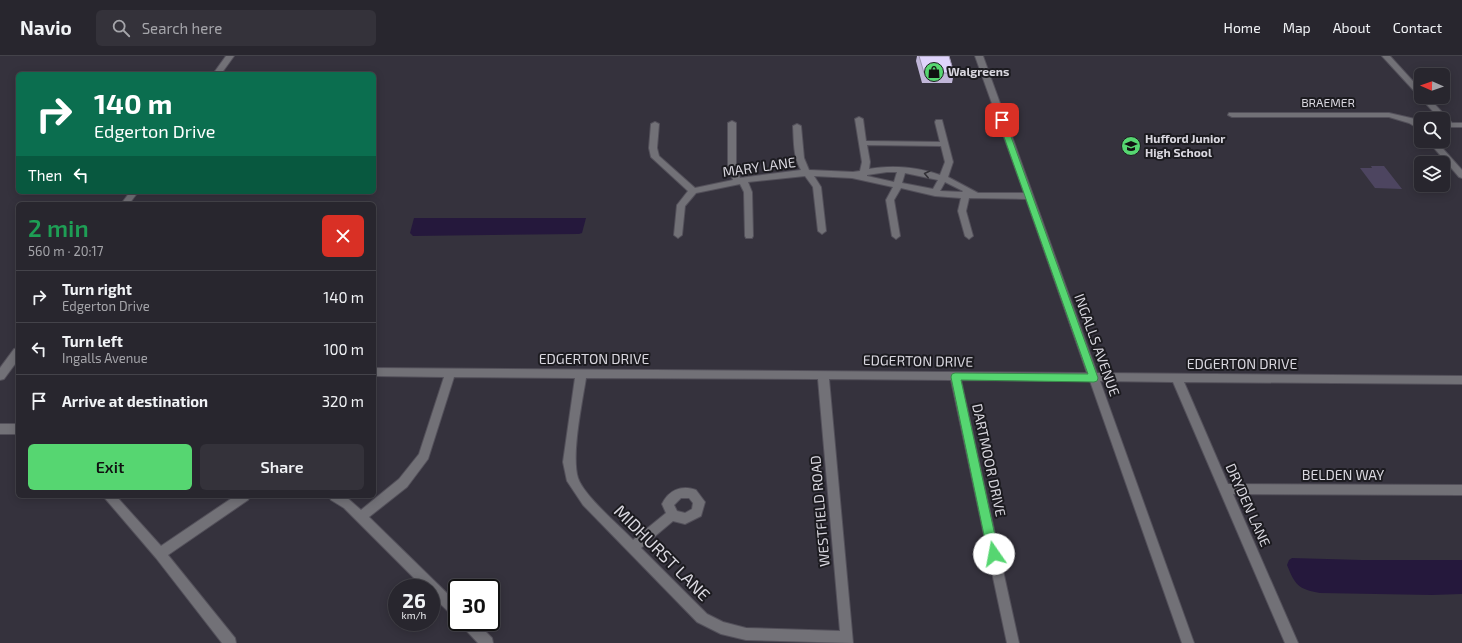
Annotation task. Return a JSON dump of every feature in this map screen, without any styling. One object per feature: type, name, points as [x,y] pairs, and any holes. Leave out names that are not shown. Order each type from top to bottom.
[{"type":"street","points":[[218,72],[230,56]]},
{"type":"street","name":"INGALLS AVENUE","points":[[979,56],[1188,643]]},
{"type":"street","points":[[1386,56],[1414,86]]},
{"type":"street","points":[[1430,104],[1436,112]]},
{"type":"street","name":"BRAEMER","points":[[1232,115],[1389,116],[1414,122]]},
{"type":"street","points":[[859,120],[866,162],[863,175]]},
{"type":"street","points":[[935,193],[949,162],[939,122]]},
{"type":"street","points":[[732,123],[732,168],[748,192],[749,236]]},
{"type":"street","points":[[655,124],[653,148],[655,157],[693,191],[681,205],[678,235]]},
{"type":"street","points":[[1450,125],[1462,125]]},
{"type":"street","points":[[797,126],[801,160],[817,187],[822,231]]},
{"type":"street","points":[[863,143],[944,144]]},
{"type":"street","points":[[1438,148],[1462,175]]},
{"type":"street","points":[[896,236],[890,200],[902,170]]},
{"type":"street","name":"MARY LANE","points":[[693,191],[766,176],[808,173],[863,175],[902,170],[917,171],[943,178],[967,193]]},
{"type":"street","name":"MARY LANE","points":[[863,175],[897,185],[935,193],[1029,196]]},
{"type":"street","points":[[967,193],[962,211],[969,236]]},
{"type":"street","points":[[0,376],[16,355]]},
{"type":"street","name":"EDGERTON DRIVE","points":[[376,372],[450,374],[823,375],[1177,379],[1462,380]]},
{"type":"street","points":[[361,517],[403,483],[424,456],[450,374]]},
{"type":"street","name":"MIDHURST LANE","points":[[581,374],[569,462],[573,481],[587,501],[632,548],[702,618],[721,628],[746,634],[847,640]]},
{"type":"street","name":"WESTFIELD ROAD","points":[[823,375],[847,640]]},
{"type":"street","name":"DARTMOOR DRIVE","points":[[955,377],[1013,643]]},
{"type":"street","name":"DRYDEN LANE","points":[[1177,379],[1292,643]]},
{"type":"street","points":[[0,429],[16,429]]},
{"type":"street","name":"BELDEN WAY","points":[[1225,489],[1462,490]]},
{"type":"street","points":[[111,498],[160,554],[230,643]]},
{"type":"street","points":[[160,554],[241,498]]},
{"type":"street","points":[[338,498],[348,504],[448,603]]},
{"type":"street","points":[[632,548],[672,515]]},
{"type":"street","points":[[476,631],[487,643]]},
{"type":"shaded area","points":[[1371,166],[1384,166],[1402,189],[1375,188],[1360,168],[1372,168]]},
{"type":"shaded area","points":[[414,218],[586,218],[582,233],[579,234],[413,236],[410,233]]},
{"type":"shaded area","points":[[1292,558],[1462,560],[1462,594],[1432,595],[1320,593],[1302,588],[1295,582],[1287,565],[1289,560]]},
{"type":"building","points":[[919,56],[949,56],[954,73],[924,73]]},
{"type":"place","name":"Walgreens","points":[[934,72]]},
{"type":"place","name":"Hufford Junior High School","points":[[1131,146]]},
{"type":"route","points":[[994,554],[955,377],[1094,378],[1002,120]]}]
